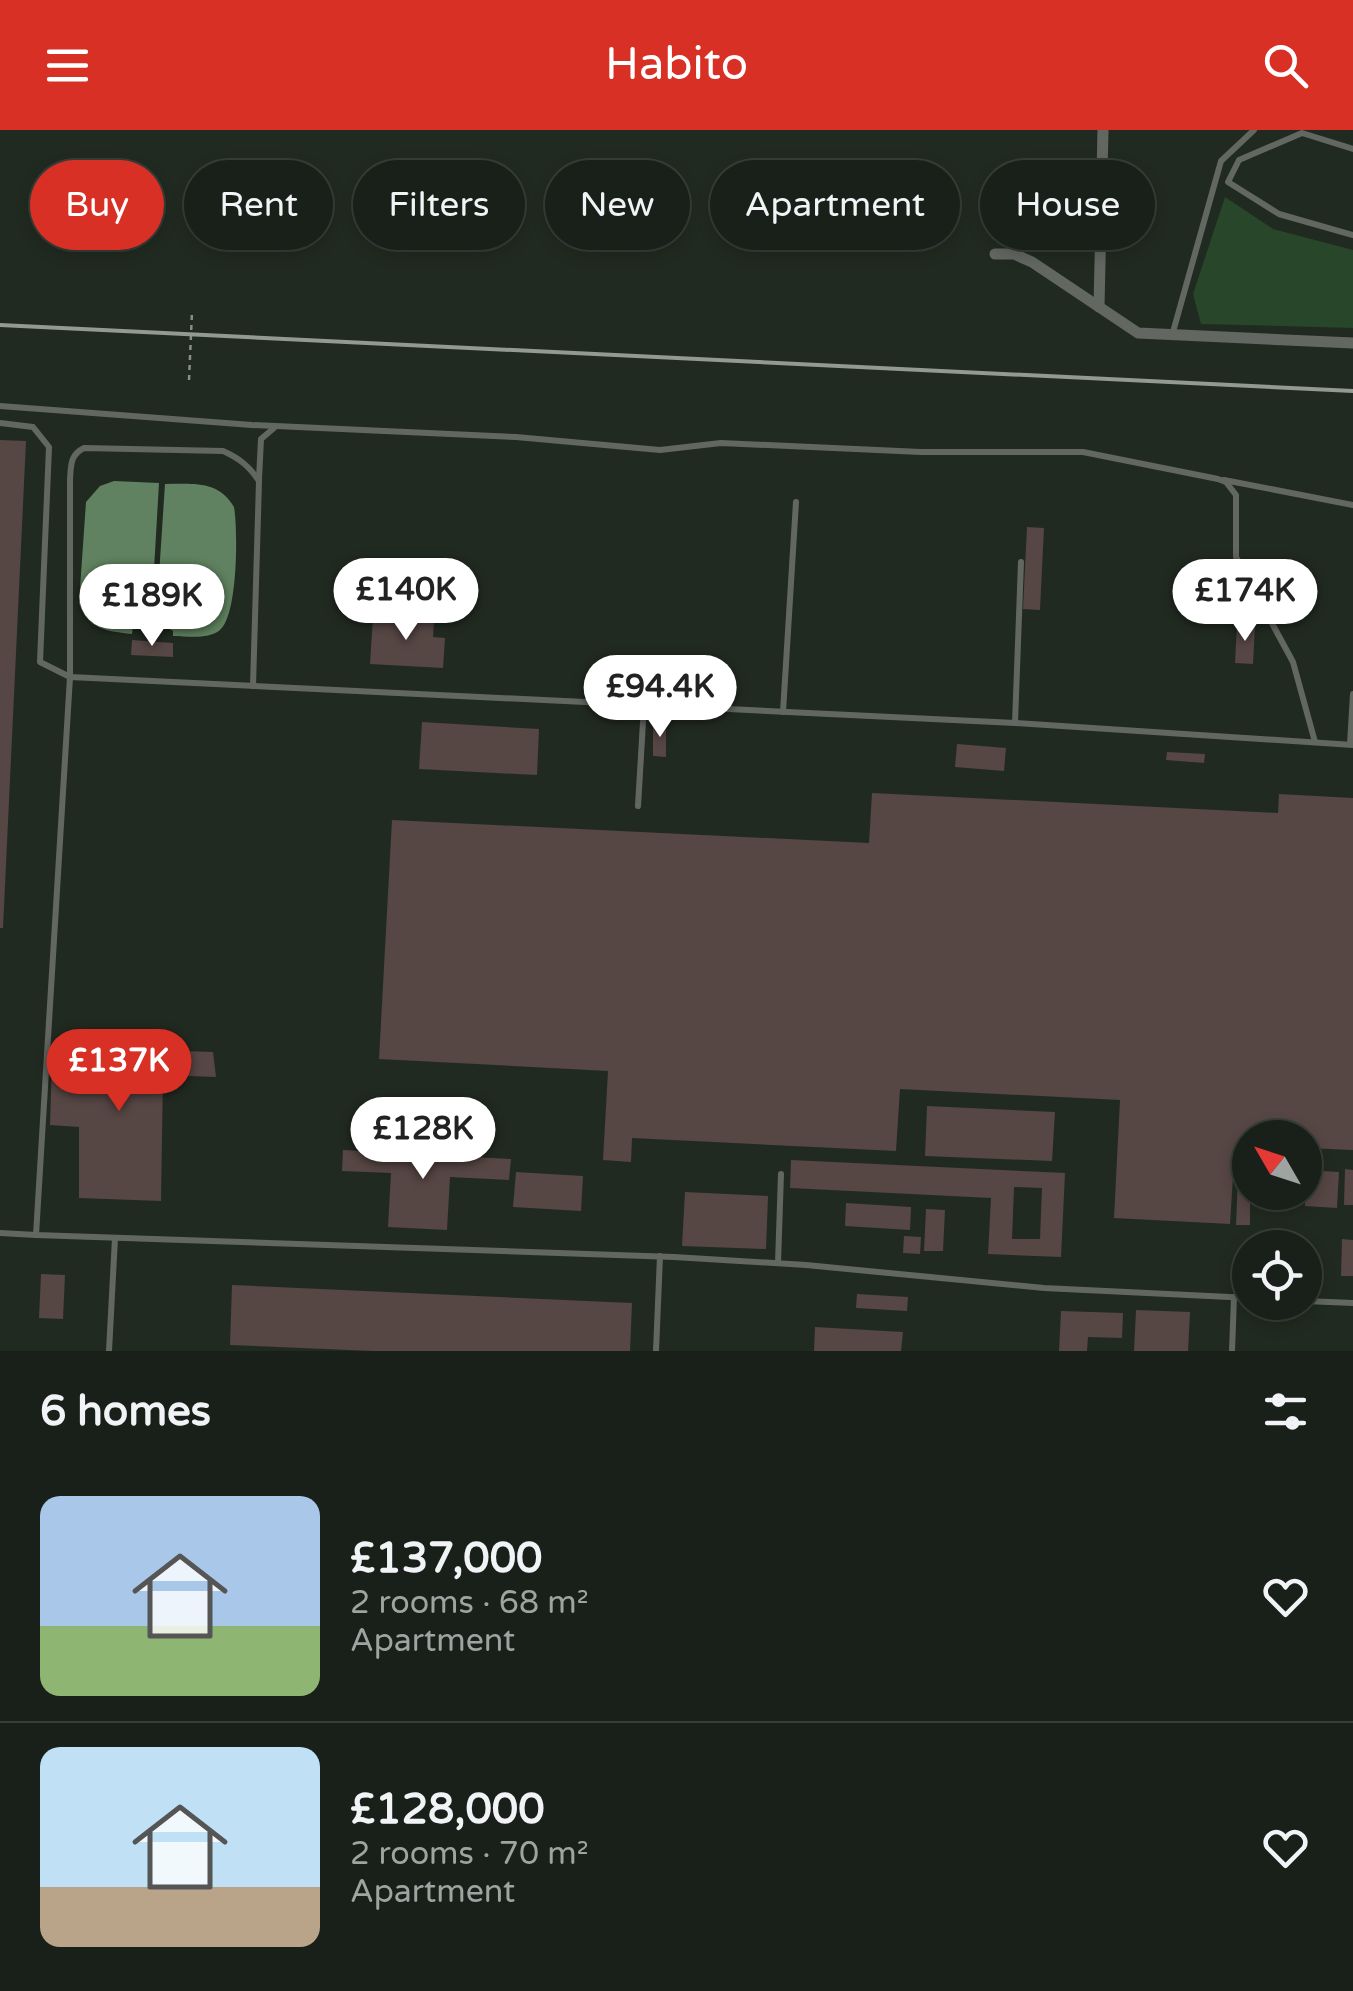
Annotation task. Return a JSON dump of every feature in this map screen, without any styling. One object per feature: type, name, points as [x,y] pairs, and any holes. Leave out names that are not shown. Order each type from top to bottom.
[{"type":"street","points":[[1099,307],[1103,130]]},
{"type":"street","points":[[995,254],[1014,254],[1032,262],[1138,333],[1353,344]]},
{"type":"lane","points":[[1172,332],[1221,161],[1254,130]]},
{"type":"lane","points":[[1353,150],[1302,133],[1239,160],[1228,182],[1279,214],[1353,234]]},
{"type":"lane","points":[[1214,188],[1224,173],[1232,174]]},
{"type":"lane","points":[[0,406],[277,426],[516,437],[660,450],[721,443],[921,452],[1083,452],[1353,505]]},
{"type":"lane","points":[[0,424],[33,427],[50,448],[40,662],[70,677],[1015,723],[1352,744],[1353,694]]},
{"type":"lane","points":[[253,686],[261,439],[277,426]]},
{"type":"lane","points":[[36,1235],[70,677],[71,459],[84,448],[223,452],[240,458],[259,480]]},
{"type":"lane","points":[[1218,478],[1236,495],[1236,557],[1293,662],[1315,742]]},
{"type":"lane","points":[[782,712],[796,502]]},
{"type":"lane","points":[[1015,723],[1021,562]]},
{"type":"lane","points":[[638,806],[644,705]]},
{"type":"lane","points":[[778,1263],[781,1174]]},
{"type":"lane","points":[[0,1233],[660,1256],[1044,1288],[1232,1297]]},
{"type":"lane","points":[[109,1351],[114,1238]]},
{"type":"lane","points":[[656,1351],[660,1256]]},
{"type":"lane","points":[[1322,1302],[1353,1303]]},
{"type":"lane","points":[[1232,1351],[1233,1320]]},
{"type":"path","points":[[190,380],[192,312]]},
{"type":"shaded area","points":[[1225,197],[1273,229],[1353,250],[1353,328],[1201,324],[1193,294]]},
{"type":"shaded area","points":[[114,481],[159,483],[151,621],[133,625],[132,634],[93,624],[79,603],[86,502],[100,486]]},
{"type":"shaded area","points":[[165,484],[213,488],[234,507],[236,552],[230,608],[220,630],[209,635],[173,636],[173,631],[156,621]]},
{"type":"building","points":[[0,440],[26,441],[3,928],[0,928]]},
{"type":"building","points":[[1027,527],[1044,528],[1040,610],[1023,609]]},
{"type":"building","points":[[373,617],[434,621],[433,637],[445,638],[443,668],[370,664]]},
{"type":"building","points":[[1237,625],[1255,626],[1253,664],[1235,663]]},
{"type":"building","points":[[132,640],[173,643],[173,657],[131,655]]},
{"type":"building","points":[[422,722],[539,729],[537,775],[419,769]]},
{"type":"building","points":[[653,723],[666,723],[666,757],[653,756]]},
{"type":"building","points":[[957,744],[1006,748],[1004,771],[955,767]]},
{"type":"building","points":[[1167,752],[1205,754],[1204,763],[1166,760]]},
{"type":"building","points":[[872,793],[1278,813],[1279,794],[1353,798],[1353,1150],[1322,1149],[1322,1120],[1232,1120],[1230,1224],[1114,1218],[1120,1100],[900,1089],[896,1151],[632,1138],[631,1162],[603,1160],[608,1071],[379,1059],[392,820],[869,843]]},
{"type":"building","points":[[64,1047],[213,1052],[216,1077],[163,1075],[161,1201],[79,1198],[79,1127],[50,1125],[52,1060]]},
{"type":"building","points":[[927,1106],[1055,1112],[1052,1161],[925,1156]]},
{"type":"building","points":[[343,1150],[511,1159],[509,1180],[450,1177],[447,1230],[388,1227],[391,1173],[342,1171]]},
{"type":"building","points":[[791,1160],[1065,1173],[1061,1257],[988,1254],[991,1198],[790,1188]],"holes":[[[1014,1187],[1042,1188],[1040,1239],[1012,1239]]]},
{"type":"building","points":[[1345,1169],[1353,1170],[1353,1205],[1344,1205]]},
{"type":"building","points":[[1322,1171],[1339,1172],[1337,1208],[1322,1207]]},
{"type":"building","points":[[516,1172],[583,1176],[581,1211],[513,1207]]},
{"type":"building","points":[[685,1192],[768,1196],[766,1249],[682,1246]]},
{"type":"building","points":[[846,1203],[911,1207],[910,1230],[845,1226]]},
{"type":"building","points":[[926,1209],[945,1210],[943,1251],[924,1251]]},
{"type":"building","points":[[1237,1210],[1250,1210],[1250,1225],[1236,1225]]},
{"type":"building","points":[[904,1236],[921,1237],[920,1254],[903,1253]]},
{"type":"building","points":[[1342,1239],[1353,1240],[1353,1276],[1341,1276]]},
{"type":"building","points":[[41,1274],[65,1275],[63,1319],[39,1318]]},
{"type":"building","points":[[232,1285],[632,1303],[630,1351],[373,1351],[230,1345]]},
{"type":"building","points":[[857,1294],[908,1297],[907,1311],[856,1308]]},
{"type":"building","points":[[1136,1310],[1190,1312],[1188,1351],[1134,1351]]},
{"type":"building","points":[[1061,1311],[1123,1313],[1122,1338],[1088,1337],[1087,1351],[1059,1351]]},
{"type":"building","points":[[815,1327],[903,1332],[901,1351],[814,1351]]},
{"type":"railway","points":[[0,325],[1353,391]]}]
